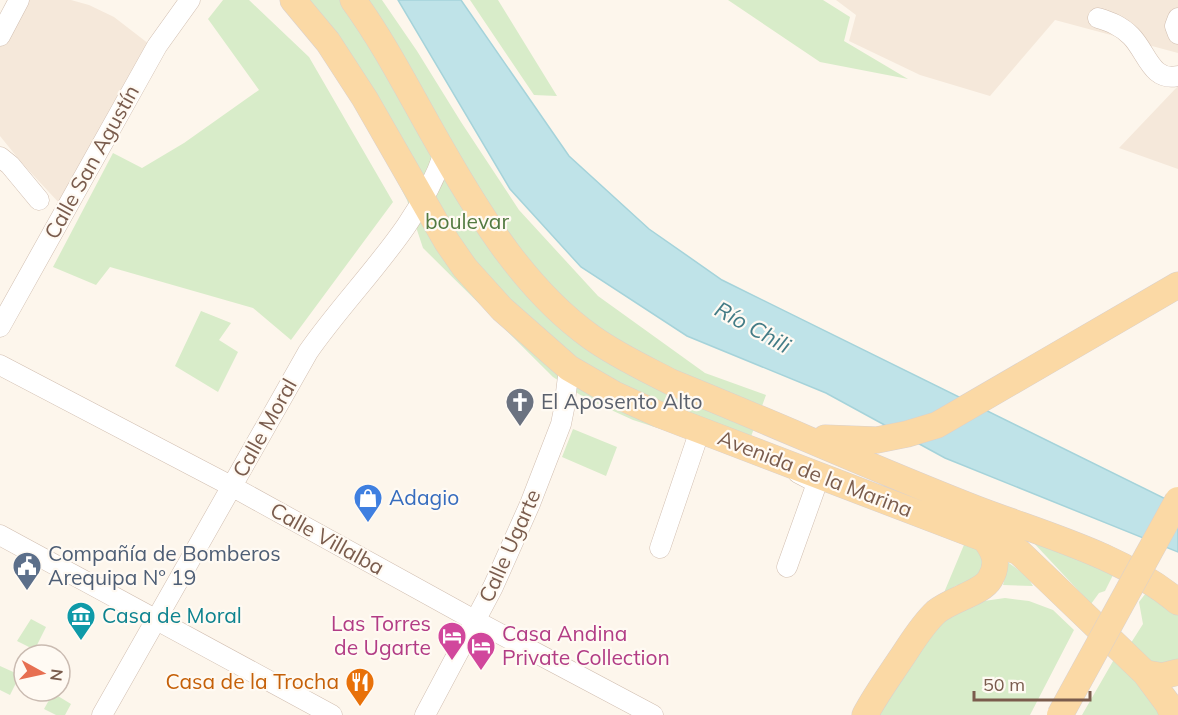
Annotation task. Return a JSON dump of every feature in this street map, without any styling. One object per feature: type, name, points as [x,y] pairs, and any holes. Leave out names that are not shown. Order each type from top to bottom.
[{"type":"main road","name":"Avenida de la Marina","points":[[293,0],[328,42],[365,99],[443,236],[465,268],[502,309],[568,368],[614,394],[658,414],[1012,549],[1027,559],[1145,673],[1168,704],[1173,715]]},
{"type":"main road","name":"Avenida de la Marina","points":[[353,0],[402,77],[444,153],[496,237],[525,274],[591,337],[633,363],[671,382],[1119,565],[1158,585],[1178,602]]},
{"type":"main road","points":[[443,236],[444,227],[455,212],[471,208],[479,210]]},
{"type":"main road","points":[[786,428],[820,438],[877,440],[937,425],[1178,285]]},
{"type":"main road","points":[[1060,715],[1178,500]]},
{"type":"main road","points":[[865,715],[918,634],[934,614],[950,602],[981,589],[987,584],[995,569],[996,560],[990,545],[983,537]]},
{"type":"main road","points":[[1145,673],[1162,676],[1178,672]]},
{"type":"street","points":[[0,36],[19,0]]},
{"type":"street","name":"Calle San Agustín","points":[[0,327],[157,46],[190,0]]},
{"type":"street","points":[[1098,18],[1116,24],[1129,34],[1138,43],[1156,73],[1167,78],[1178,76]]},
{"type":"street","points":[[1178,18],[1175,26],[1178,34]]},
{"type":"street","name":"Calle Moral","points":[[102,715],[308,352],[332,318],[395,240],[423,200],[444,153]]},
{"type":"street","points":[[0,157],[10,165],[39,200]]},
{"type":"street","name":"Calle Villalba","points":[[0,365],[232,487],[653,715]]},
{"type":"street","name":"Calle Ugarte","points":[[425,715],[476,621],[522,523],[561,424],[568,368]]},
{"type":"street","points":[[660,548],[700,430]]},
{"type":"street","points":[[774,460],[817,483],[787,567]]},
{"type":"street","points":[[0,535],[332,715]]},
{"type":"shaded area","points":[[24,0],[71,0],[89,5],[114,17],[149,44],[61,205],[0,136],[0,47]]},
{"type":"shaded area","points":[[836,0],[1178,0],[1178,53],[1055,20],[990,96],[920,75],[849,41],[856,15]]},
{"type":"shaded area","points":[[1178,86],[1178,169],[1119,148]]},
{"type":"green space","points":[[223,0],[249,0],[309,57],[393,202],[291,340],[253,308],[110,267],[96,285],[53,267],[113,153],[142,168],[184,143],[259,90],[208,19]]},
{"type":"green space","name":"boulevar","points":[[294,0],[382,0],[519,210],[598,296],[705,373],[766,395],[744,456],[633,420],[585,398],[553,377],[423,248],[407,200],[358,105]]},
{"type":"green space","points":[[470,0],[498,0],[557,96],[534,95]]},
{"type":"green space","points":[[728,0],[823,0],[850,17],[844,41],[908,79],[820,62]]},
{"type":"green space","points":[[201,311],[231,323],[219,340],[238,352],[218,392],[175,366]]},
{"type":"green space","points":[[573,429],[617,447],[606,476],[562,457]]},
{"type":"green space","points":[[966,540],[989,555],[975,581],[955,586],[943,595]]},
{"type":"green space","points":[[1031,540],[1114,573],[1105,591],[1099,593],[1091,604]]},
{"type":"green space","points":[[1006,561],[1027,576],[1033,586],[1003,585],[1007,570]]},
{"type":"green space","points":[[1149,589],[1172,606],[1178,615],[1178,661],[1150,668],[1129,646],[1143,624],[1139,602]]},
{"type":"green space","points":[[1005,598],[1029,601],[1053,610],[1074,630],[1030,715],[878,715],[931,629],[970,603]]},
{"type":"green space","points":[[31,619],[46,627],[38,643],[17,641]]},
{"type":"green space","points":[[1116,656],[1133,670],[1160,715],[1082,715]]},
{"type":"green space","points":[[0,666],[12,671],[12,691],[10,695],[0,690]]},
{"type":"green space","points":[[47,703],[71,704],[65,715],[56,715],[44,709]]},
{"type":"water","name":"Río Chili","points":[[398,0],[461,0],[569,156],[649,229],[722,280],[1178,505],[1178,552],[945,458],[826,393],[687,336],[581,267],[510,189]]},
{"type":"place","name":"El Aposento Alto","points":[[520,428]]},
{"type":"place","name":"Adagio","points":[[368,524]]},
{"type":"place","name":"Compañía de Bomberos Arequipa Nº 19","points":[[27,592]]},
{"type":"place","name":"Casa de Moral","points":[[81,642]]},
{"type":"place","name":"Las Torres de Ugarte","points":[[452,662]]},
{"type":"place","name":"Casa Andina Private Collection","points":[[481,672]]},
{"type":"place","name":"Casa de la Trocha","points":[[360,708]]}]
